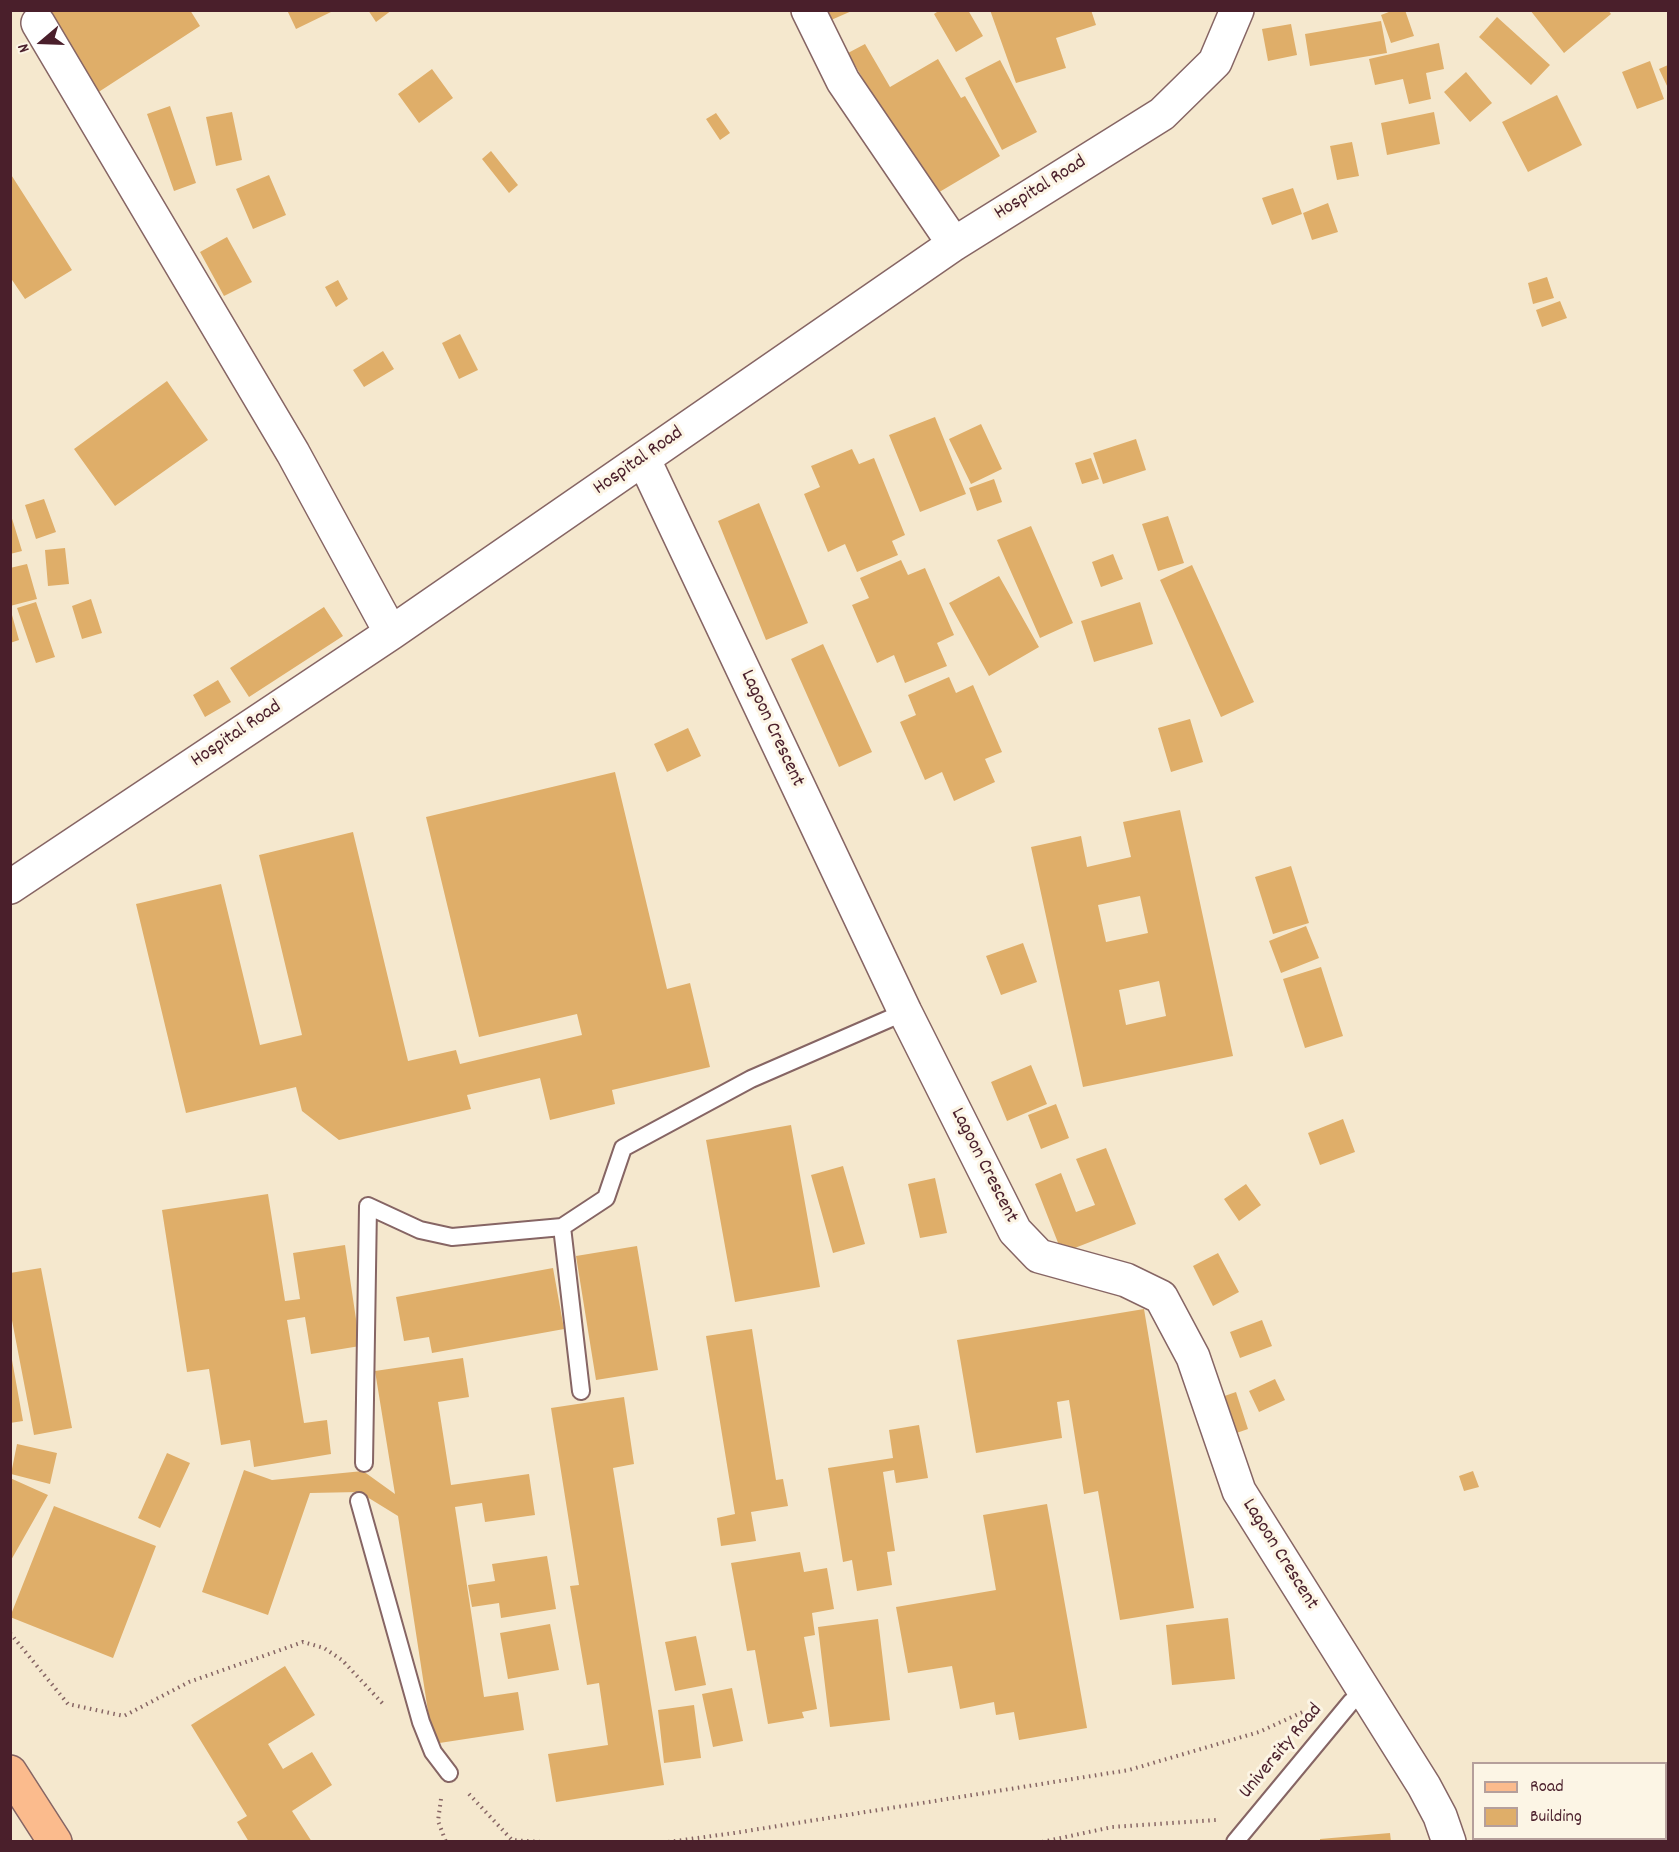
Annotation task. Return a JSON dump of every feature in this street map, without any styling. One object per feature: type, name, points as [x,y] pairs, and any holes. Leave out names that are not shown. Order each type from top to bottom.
[{"type":"main road","points":[[10,1772],[55,1842]]},
{"type":"street","points":[[808,10],[843,81],[954,244]]},
{"type":"street","name":"Hospital Road","points":[[10,886],[390,633],[644,460],[954,244],[1162,114],[1215,62],[1237,10]]},
{"type":"street","points":[[38,23],[293,453],[390,633]]},
{"type":"street","name":"Lagoon Crescent","points":[[644,460],[905,1012],[1015,1231],[1039,1256],[1126,1280],[1161,1297],[1193,1357],[1239,1491],[1424,1786],[1440,1816],[1449,1842]]},
{"type":"lane","points":[[364,1463],[368,1206],[420,1230],[452,1238],[562,1227],[606,1198],[623,1148],[750,1079],[905,1012]]},
{"type":"lane","points":[[562,1227],[581,1391]]},
{"type":"lane","points":[[359,1501],[421,1722],[433,1752],[449,1773]]},
{"type":"lane","name":"University Road","points":[[1235,1842],[1351,1702],[1364,1691]]},
{"type":"path","points":[[10,1633],[68,1704],[124,1716],[189,1683],[303,1642],[324,1648],[342,1660],[392,1712]]},
{"type":"path","points":[[668,1842],[1129,1770],[1259,1732],[1310,1709]]},
{"type":"path","points":[[446,1842],[438,1821],[441,1796],[449,1773],[512,1840],[541,1842]]},
{"type":"path","points":[[1042,1842],[1112,1827],[1197,1820],[1252,1820]]},
{"type":"building","points":[[40,10],[190,10],[200,26],[94,95]]},
{"type":"building","points":[[287,10],[330,10],[331,12],[296,29]]},
{"type":"building","points":[[368,10],[392,10],[376,22]]},
{"type":"building","points":[[816,10],[854,10],[822,24]]},
{"type":"building","points":[[940,10],[968,10],[983,36],[956,52],[934,14]]},
{"type":"building","points":[[990,10],[1091,10],[1096,25],[1056,38],[1066,68],[1016,83]]},
{"type":"building","points":[[1394,10],[1405,10],[1414,36],[1391,43],[1381,15]]},
{"type":"building","points":[[1530,10],[1608,10],[1611,14],[1564,53]]},
{"type":"building","points":[[1497,17],[1550,65],[1531,85],[1479,37]]},
{"type":"building","points":[[1381,21],[1387,53],[1310,66],[1305,34]]},
{"type":"building","points":[[1291,24],[1297,55],[1268,61],[1262,29]]},
{"type":"building","points":[[1439,43],[1444,69],[1426,73],[1431,99],[1409,104],[1403,79],[1375,85],[1369,59]]},
{"type":"building","points":[[865,44],[890,87],[938,59],[961,98],[965,96],[1000,156],[931,197],[848,53]]},
{"type":"building","points":[[1000,60],[1037,132],[1002,150],[965,78]]},
{"type":"building","points":[[1650,61],[1664,99],[1637,109],[1622,72]]},
{"type":"building","points":[[1668,65],[1668,88],[1659,69]]},
{"type":"building","points":[[432,69],[453,98],[419,123],[398,94]]},
{"type":"building","points":[[1466,72],[1492,103],[1470,122],[1444,92]]},
{"type":"building","points":[[1557,95],[1582,145],[1528,172],[1502,122]]},
{"type":"building","points":[[170,106],[196,183],[174,191],[147,114]]},
{"type":"building","points":[[232,112],[242,160],[216,166],[206,117]]},
{"type":"building","points":[[1434,112],[1440,144],[1387,155],[1381,123]]},
{"type":"building","points":[[716,113],[730,133],[720,140],[706,119]]},
{"type":"building","points":[[1352,142],[1359,176],[1337,180],[1330,146]]},
{"type":"building","points":[[491,151],[518,185],[509,193],[482,159]]},
{"type":"building","points":[[10,173],[72,270],[25,299],[10,277]]},
{"type":"building","points":[[269,175],[286,215],[253,229],[236,189]]},
{"type":"building","points":[[1293,188],[1302,214],[1272,225],[1262,198]]},
{"type":"building","points":[[1328,203],[1338,232],[1312,240],[1303,213]]},
{"type":"building","points":[[227,237],[252,282],[224,296],[200,252]]},
{"type":"building","points":[[1547,277],[1554,298],[1533,304],[1528,283]]},
{"type":"building","points":[[338,280],[348,299],[336,307],[325,287]]},
{"type":"building","points":[[1560,301],[1567,318],[1542,327],[1536,310]]},
{"type":"building","points":[[460,334],[478,370],[459,379],[442,343]]},
{"type":"building","points":[[383,351],[394,369],[364,387],[353,370]]},
{"type":"building","points":[[167,381],[208,440],[115,506],[74,449]]},
{"type":"building","points":[[935,417],[966,494],[920,512],[889,435]]},
{"type":"building","points":[[981,424],[1002,469],[971,484],[949,439]]},
{"type":"building","points":[[1136,439],[1146,470],[1103,484],[1093,453]]},
{"type":"building","points":[[852,449],[859,464],[874,458],[905,535],[892,541],[898,555],[857,572],[845,544],[828,552],[804,494],[820,487],[811,466]]},
{"type":"building","points":[[1091,458],[1099,479],[1082,484],[1075,463]]},
{"type":"building","points":[[994,479],[1002,502],[977,511],[969,488]]},
{"type":"building","points":[[44,499],[56,532],[36,539],[25,505]]},
{"type":"building","points":[[759,503],[808,623],[766,640],[718,521]]},
{"type":"building","points":[[10,512],[22,551],[10,554]]},
{"type":"building","points":[[1168,516],[1184,563],[1158,571],[1142,524]]},
{"type":"building","points":[[1031,526],[1073,623],[1040,638],[997,540]]},
{"type":"building","points":[[65,548],[69,584],[48,586],[45,550]]},
{"type":"building","points":[[1113,554],[1123,579],[1101,587],[1092,562]]},
{"type":"building","points":[[901,560],[908,575],[925,568],[954,635],[937,643],[947,666],[905,683],[894,655],[877,663],[852,605],[869,598],[860,578]]},
{"type":"building","points":[[27,564],[37,599],[10,606],[10,568]]},
{"type":"building","points":[[1192,565],[1254,702],[1221,717],[1160,580]]},
{"type":"building","points":[[999,576],[1039,647],[989,676],[949,603]]},
{"type":"building","points":[[91,599],[102,633],[82,639],[72,606]]},
{"type":"building","points":[[36,602],[55,657],[36,663],[17,608]]},
{"type":"building","points":[[1140,602],[1153,644],[1094,662],[1081,621]]},
{"type":"building","points":[[324,607],[343,636],[249,697],[230,668]]},
{"type":"building","points":[[12,615],[19,640],[10,643],[10,616]]},
{"type":"building","points":[[823,644],[872,752],[839,767],[791,659]]},
{"type":"building","points":[[949,677],[956,693],[973,685],[1002,752],[985,759],[995,782],[954,801],[942,772],[925,780],[900,722],[916,715],[908,695]]},
{"type":"building","points":[[218,680],[231,702],[205,717],[193,695]]},
{"type":"building","points":[[1190,719],[1203,762],[1171,772],[1158,728]]},
{"type":"building","points":[[688,728],[701,756],[667,772],[654,744]]},
{"type":"building","points":[[615,772],[667,989],[690,983],[710,1067],[612,1090],[615,1104],[550,1120],[540,1078],[467,1095],[471,1109],[339,1140],[302,1111],[296,1087],[186,1113],[136,904],[221,884],[260,1045],[302,1035],[259,855],[353,832],[408,1061],[456,1050],[460,1064],[582,1035],[577,1014],[479,1037],[426,817]]},
{"type":"building","points":[[1180,810],[1233,1056],[1083,1087],[1031,847],[1081,836],[1087,867],[1131,857],[1123,822]],"holes":[[[1140,896],[1148,933],[1106,942],[1098,905]],[[1159,981],[1166,1016],[1126,1025],[1119,990]]]},
{"type":"building","points":[[1291,866],[1309,923],[1273,934],[1255,877]]},
{"type":"building","points":[[1306,926],[1319,958],[1281,973],[1269,941]]},
{"type":"building","points":[[1023,943],[1037,982],[1001,995],[986,956]]},
{"type":"building","points":[[1321,967],[1343,1036],[1305,1048],[1283,979]]},
{"type":"building","points":[[1031,1065],[1047,1104],[1007,1121],[991,1082]]},
{"type":"building","points":[[1056,1104],[1069,1138],[1041,1149],[1028,1115]]},
{"type":"building","points":[[1343,1119],[1355,1152],[1320,1165],[1308,1133]]},
{"type":"building","points":[[791,1125],[820,1287],[735,1302],[706,1140]]},
{"type":"building","points":[[1106,1148],[1136,1224],[1062,1253],[1035,1184],[1061,1173],[1076,1212],[1095,1205],[1076,1159]]},
{"type":"building","points":[[843,1166],[865,1244],[833,1253],[811,1175]]},
{"type":"building","points":[[935,1178],[947,1233],[920,1238],[908,1184]]},
{"type":"building","points":[[1246,1184],[1261,1205],[1239,1221],[1224,1199]]},
{"type":"building","points":[[268,1194],[285,1301],[300,1299],[293,1253],[345,1245],[360,1346],[311,1354],[305,1317],[287,1320],[304,1423],[327,1420],[331,1454],[254,1467],[250,1440],[221,1445],[209,1369],[187,1372],[162,1210]]},
{"type":"building","points":[[637,1246],[658,1370],[596,1380],[576,1256]]},
{"type":"building","points":[[1218,1253],[1239,1292],[1213,1306],[1193,1266]]},
{"type":"building","points":[[41,1268],[72,1428],[34,1435],[10,1310],[10,1273]]},
{"type":"building","points":[[553,1268],[564,1329],[432,1353],[429,1337],[404,1341],[396,1297]]},
{"type":"building","points":[[1144,1309],[1194,1608],[1120,1620],[1098,1491],[1084,1494],[1069,1400],[1057,1402],[1062,1438],[976,1453],[957,1340]]},
{"type":"building","points":[[1262,1320],[1272,1346],[1240,1358],[1230,1332]]},
{"type":"building","points":[[752,1329],[776,1480],[783,1479],[788,1506],[751,1512],[756,1541],[721,1546],[717,1518],[735,1514],[706,1336]]},
{"type":"building","points":[[463,1358],[469,1397],[438,1402],[451,1485],[529,1474],[535,1515],[485,1522],[482,1503],[455,1507],[484,1697],[518,1692],[524,1730],[433,1744],[398,1516],[359,1492],[310,1493],[268,1615],[202,1592],[244,1470],[272,1480],[363,1471],[395,1494],[375,1371]]},
{"type":"building","points":[[12,1360],[23,1421],[10,1423],[10,1361]]},
{"type":"building","points":[[1275,1379],[1285,1400],[1259,1412],[1249,1391]]},
{"type":"building","points":[[1236,1392],[1248,1429],[1225,1437],[1213,1400]]},
{"type":"building","points":[[624,1397],[634,1464],[613,1468],[664,1785],[556,1802],[548,1754],[608,1745],[599,1683],[587,1685],[570,1586],[579,1585],[551,1408]]},
{"type":"building","points":[[919,1425],[928,1478],[896,1483],[894,1470],[883,1472],[895,1551],[887,1552],[892,1585],[857,1591],[852,1560],[843,1562],[828,1468],[893,1458],[889,1430]]},
{"type":"building","points":[[17,1444],[57,1453],[50,1484],[11,1474]]},
{"type":"building","points":[[167,1453],[190,1463],[160,1528],[138,1518]]},
{"type":"building","points":[[1473,1471],[1479,1487],[1464,1491],[1459,1476]]},
{"type":"building","points":[[10,1478],[48,1495],[10,1562]]},
{"type":"building","points":[[1047,1504],[1087,1728],[1019,1740],[1014,1712],[996,1715],[994,1702],[960,1709],[952,1666],[908,1673],[896,1607],[996,1590],[983,1515]]},
{"type":"building","points":[[54,1506],[156,1546],[113,1658],[10,1617]]},
{"type":"building","points":[[800,1552],[804,1572],[827,1568],[834,1609],[812,1613],[815,1635],[804,1637],[817,1709],[802,1712],[804,1718],[768,1724],[755,1650],[747,1651],[731,1563]]},
{"type":"building","points":[[547,1556],[556,1609],[501,1618],[499,1603],[472,1607],[468,1585],[495,1581],[492,1564]]},
{"type":"building","points":[[1228,1618],[1235,1679],[1172,1685],[1166,1625]]},
{"type":"building","points":[[878,1619],[890,1720],[830,1727],[818,1627]]},
{"type":"building","points":[[550,1624],[559,1670],[508,1679],[500,1633]]},
{"type":"building","points":[[696,1636],[706,1685],[675,1691],[665,1642]]},
{"type":"building","points":[[285,1666],[315,1715],[268,1744],[283,1769],[312,1752],[332,1785],[292,1811],[312,1842],[249,1842],[237,1822],[247,1816],[191,1725]]},
{"type":"building","points":[[732,1688],[743,1741],[713,1747],[702,1694]]},
{"type":"building","points":[[694,1705],[701,1758],[664,1763],[658,1710]]},
{"type":"building","points":[[1390,1833],[1391,1842],[1320,1842],[1320,1839]]}]
